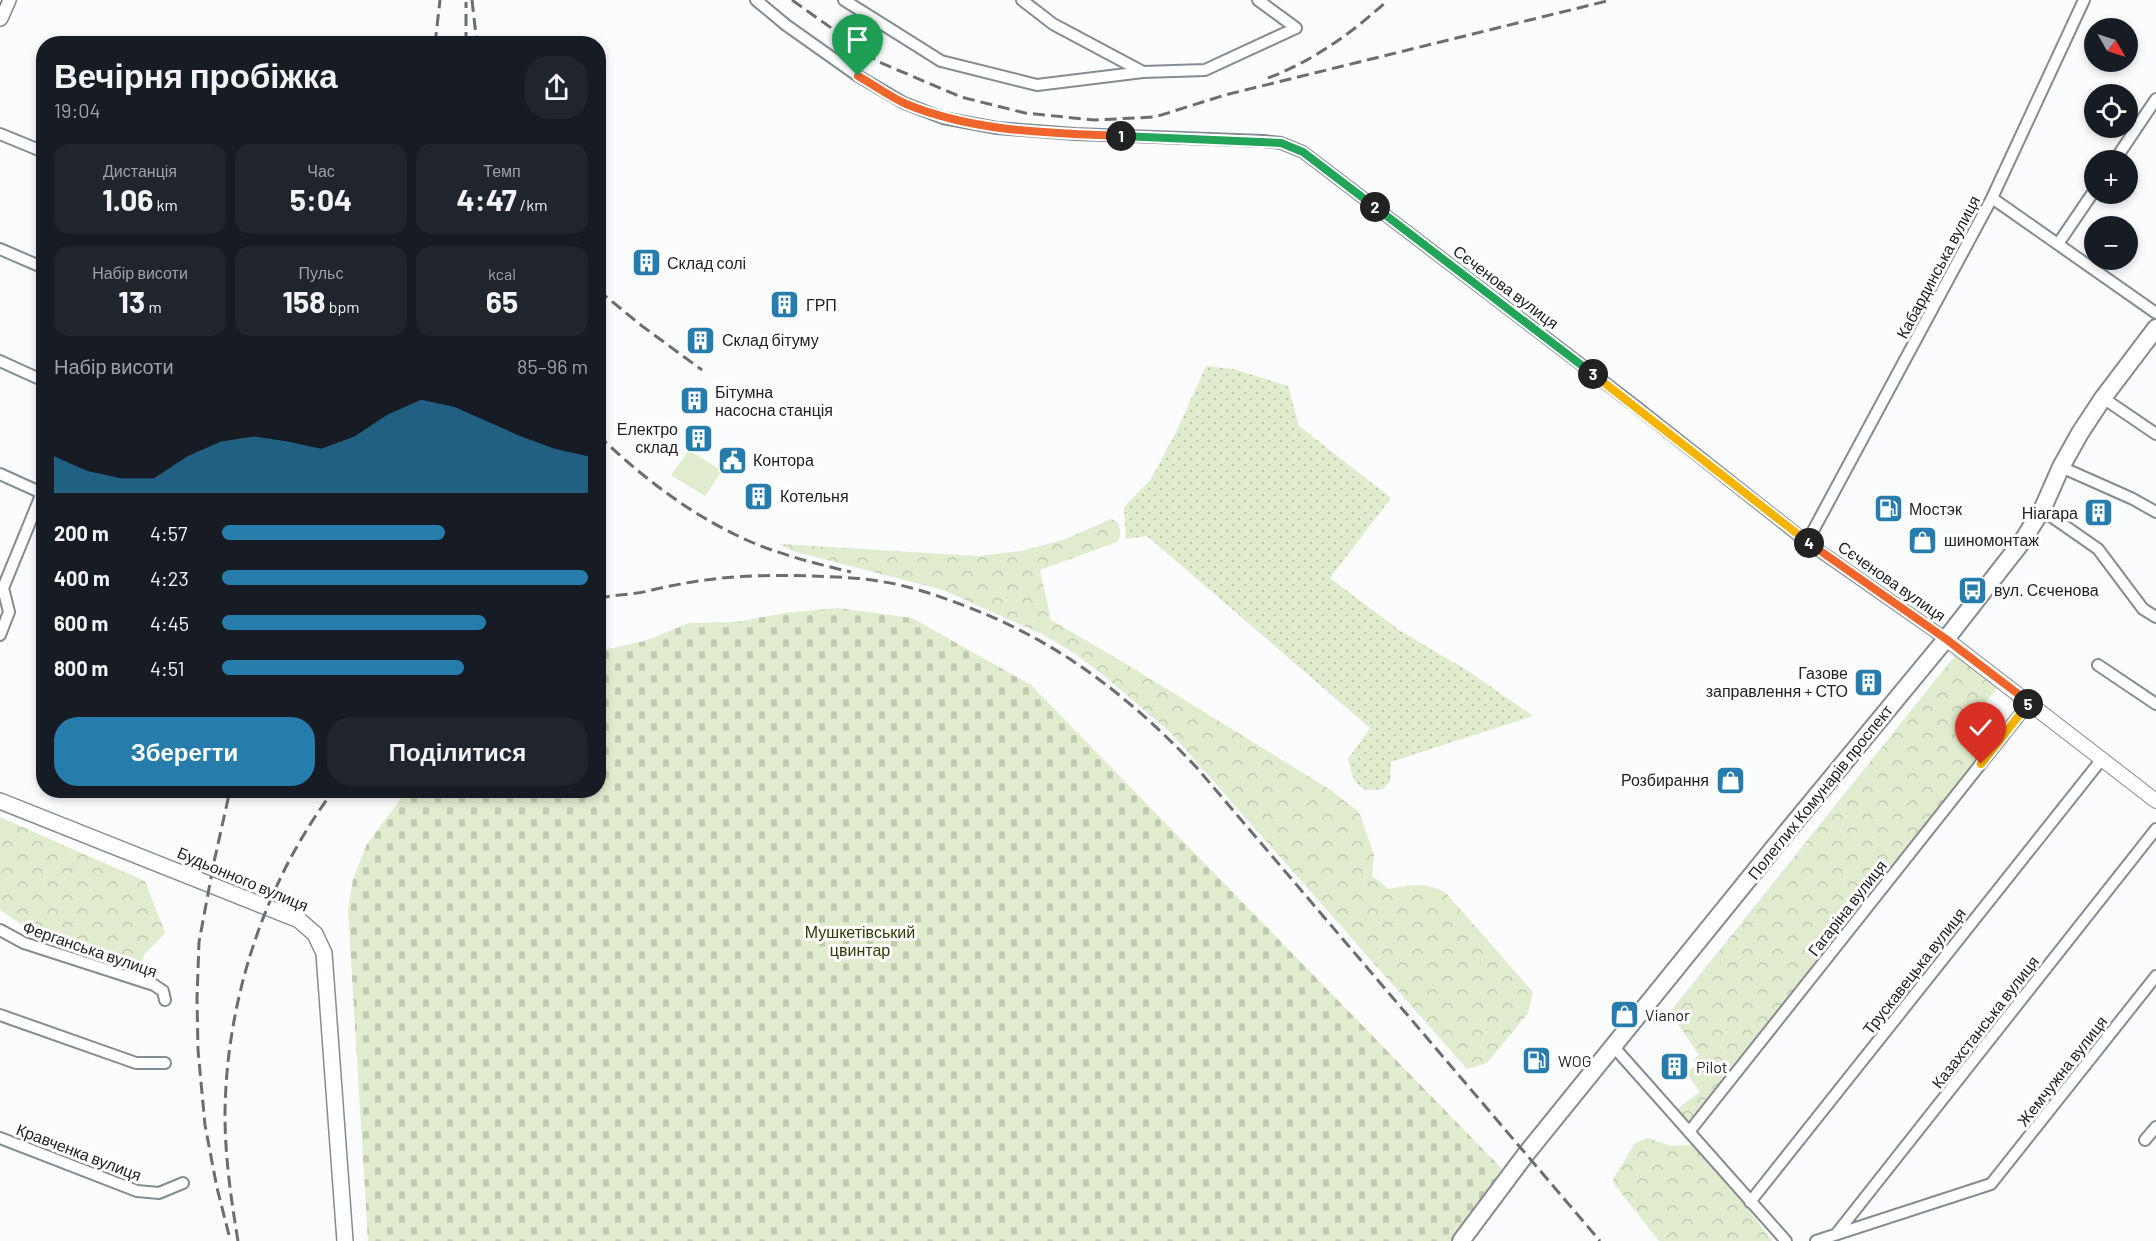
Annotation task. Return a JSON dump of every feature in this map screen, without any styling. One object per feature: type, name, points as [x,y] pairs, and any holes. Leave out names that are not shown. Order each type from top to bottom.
[{"type":"main road","points":[[0,18],[8,0]]},
{"type":"main road","name":"Полеглих Комунарів проспект","points":[[1461,1241],[1526,1154],[1946,639],[2021,543],[2042,510],[2061,467],[2103,398],[2156,328]]},
{"type":"main road","name":"Будьонного вулиця","points":[[0,801],[299,920],[315,934],[324,953],[345,1241]]},
{"type":"street","name":"Сєченова вулиця","points":[[756,0],[786,25],[858,76],[904,103],[944,118],[997,128],[1075,134],[1263,141],[1281,143],[1303,152],[1625,398],[1807,542],[1946,639],[2156,801]]},
{"type":"street","points":[[844,0],[941,61],[1037,85],[1143,72],[1205,70],[1296,28],[1258,0]]},
{"type":"street","points":[[1022,0],[1053,24],[1143,72]]},
{"type":"street","name":"Кабардинська вулиця","points":[[1807,542],[1992,198],[2084,0]]},
{"type":"street","points":[[2122,150],[2156,99]]},
{"type":"street","points":[[0,134],[36,149]]},
{"type":"street","points":[[1992,198],[2156,313]]},
{"type":"street","points":[[2058,244],[2085,204]]},
{"type":"street","points":[[0,249],[36,265]]},
{"type":"street","points":[[0,361],[36,377]]},
{"type":"street","points":[[2103,398],[2156,434]]},
{"type":"street","points":[[2061,467],[2133,499],[2156,512]]},
{"type":"street","points":[[0,474],[36,487]]},
{"type":"street","points":[[0,635],[9,612],[1,587],[36,506]]},
{"type":"street","points":[[2042,510],[2098,549],[2143,609],[2156,617]]},
{"type":"street","points":[[2098,665],[2156,704]]},
{"type":"street","name":"Гагаріна вулиця","points":[[1689,1132],[2030,703]]},
{"type":"street","name":"Трускавецька вулиця","points":[[1750,1202],[2102,759]]},
{"type":"street","name":"Казахстанська вулиця","points":[[1837,1233],[2156,829]]},
{"type":"street","name":"Ферганська вулиця","points":[[0,930],[24,944],[154,985],[163,992],[165,1000]]},
{"type":"street","name":"Жемчужна вулиця","points":[[1837,1233],[1991,1184],[2156,976]]},
{"type":"street","points":[[0,1015],[136,1063],[165,1064]]},
{"type":"street","points":[[1613,1046],[1786,1241]]},
{"type":"street","points":[[2145,1140],[2156,1127]]},
{"type":"street","name":"Кравченка вулиця","points":[[0,1138],[137,1191],[159,1193],[183,1183]]},
{"type":"street","points":[[1816,1241],[1837,1233]]},
{"type":"green space","points":[[1206,366],[1233,369],[1288,386],[1299,426],[1391,498],[1330,578],[1399,630],[1468,671],[1533,716],[1391,762],[1390,781],[1383,789],[1362,788],[1352,774],[1348,759],[1370,728],[1147,536],[1126,539],[1124,507],[1151,479],[1176,432]]},
{"type":"green space","points":[[689,450],[722,471],[705,496],[671,475]]},
{"type":"green space","points":[[1111,519],[1116,521],[1120,529],[1117,542],[1040,570],[1051,620],[1329,789],[1359,812],[1374,855],[1372,876],[1389,889],[1417,885],[1445,892],[1533,992],[1528,1013],[1487,1063],[1467,1069],[1170,732],[1074,653],[1044,635],[943,590],[792,551],[779,544],[979,556],[1021,551],[1063,540]]},
{"type":"green space","name":"Мушкетівський цвинтар","points":[[838,608],[912,618],[1031,685],[1506,1173],[1451,1241],[368,1241],[348,910],[353,879],[367,844],[401,798],[606,798],[606,649],[645,641],[689,623],[736,622],[784,613]]},
{"type":"green space","points":[[1957,653],[1998,687],[1968,724],[1991,744],[1692,1122],[1687,1122],[1677,1109],[1700,1092],[1686,1072],[1697,1065],[1693,1060],[1699,1055],[1670,1012]]},
{"type":"green space","points":[[0,817],[145,881],[165,933],[145,953],[136,973],[22,925],[0,910]]},
{"type":"green space","points":[[1648,1138],[1671,1146],[1700,1144],[1772,1241],[1659,1241],[1612,1181],[1635,1143]]},
{"type":"tram line","points":[[0,5],[2,0]]},
{"type":"railway","points":[[436,36],[440,0]]},
{"type":"railway","points":[[472,0],[476,36]]},
{"type":"railway","points":[[792,0],[879,62],[961,97],[1025,113],[1094,120],[1155,117],[1225,95],[1611,0]]},
{"type":"railway","points":[[1268,78],[1316,55],[1360,24],[1388,0]]},
{"type":"railway","points":[[466,2],[466,36]]},
{"type":"railway","points":[[606,297],[702,370]]},
{"type":"railway","points":[[606,442],[669,495],[728,531],[774,551],[851,572]]},
{"type":"railway","points":[[606,597],[689,582],[748,576],[789,575],[869,580],[911,588],[965,606],[999,620],[1061,654],[1118,694],[1197,768],[1600,1241]]},
{"type":"railway","points":[[228,798],[199,942],[197,998],[198,1050],[205,1125],[229,1235]]},
{"type":"railway","points":[[238,1241],[229,1178],[225,1114],[227,1071],[233,1028],[242,985],[269,902],[288,863],[329,798]]},
{"type":"place","name":"Склад солі","points":[[646,263]]},
{"type":"place","name":"ГРП","points":[[785,305]]},
{"type":"place","name":"Склад бітуму","points":[[701,340]]},
{"type":"place","name":"Бітумна насосна станція","points":[[694,401]]},
{"type":"place","name":"Електро склад","points":[[699,438]]},
{"type":"place","name":"Контора","points":[[732,460]]},
{"type":"place","name":"Котельня","points":[[759,496]]},
{"type":"place","name":"Мостэк","points":[[1888,509]]},
{"type":"place","name":"Ніагара","points":[[2099,513]]},
{"type":"place","name":"шиномонтаж","points":[[1923,540]]},
{"type":"place","name":"вул. Сєченова","points":[[1973,590]]},
{"type":"place","name":"Газове заправлення + СТО","points":[[1869,682]]},
{"type":"place","name":"Розбирання","points":[[1730,780]]},
{"type":"place","name":"Vianor","points":[[1624,1015]]},
{"type":"place","name":"WOG","points":[[1537,1061]]},
{"type":"place","name":"Pilot","points":[[1675,1067]]},
{"type":"route","points":[[858,76],[904,103],[944,118],[997,128],[1075,134],[1263,141],[1281,143],[1303,152],[1634,405],[1807,542],[1946,639],[2030,703],[1981,764]]}]
